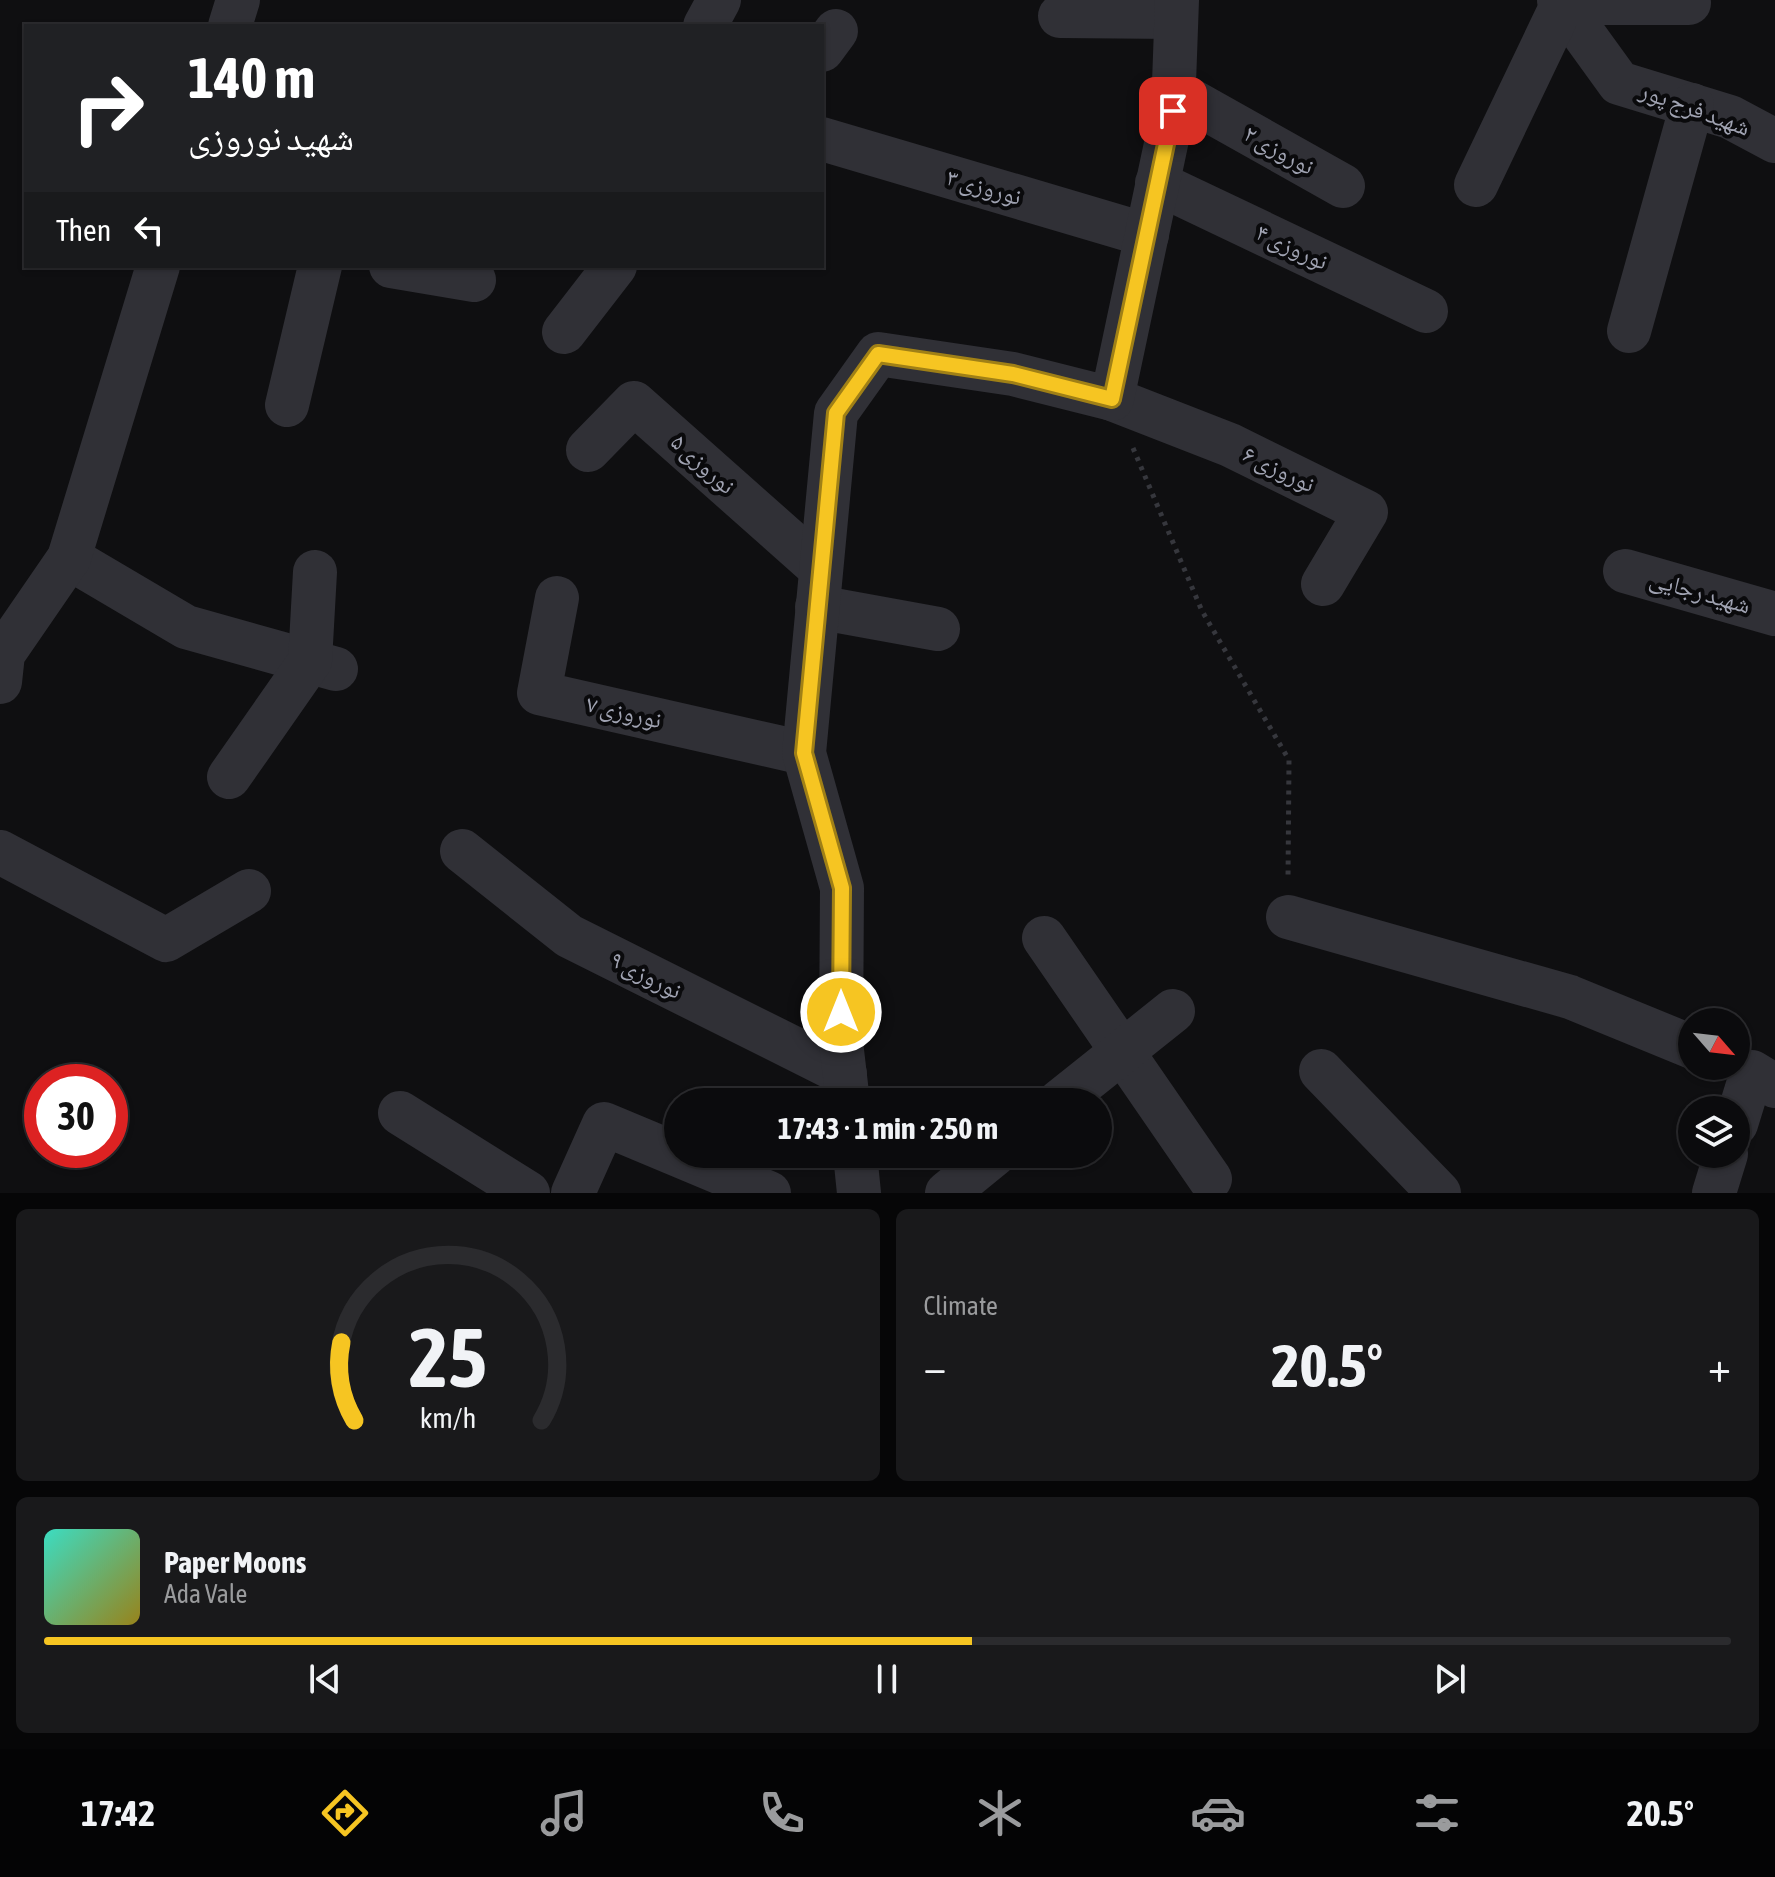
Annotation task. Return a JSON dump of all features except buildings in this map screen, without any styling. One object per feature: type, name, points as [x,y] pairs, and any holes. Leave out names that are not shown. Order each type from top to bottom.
[{"type":"street","points":[[231,24],[238,0]]},
{"type":"street","points":[[706,24],[719,0]]},
{"type":"street","points":[[1476,185],[1561,2],[1689,3]]},
{"type":"street","name":"شهید فرج پور","points":[[1561,2],[1619,83],[1730,117],[1775,141]]},
{"type":"street","points":[[847,1088],[841,1042],[842,888],[804,753],[836,413],[878,354],[1013,374],[1112,399],[1174,91],[1176,8],[1060,16]]},
{"type":"street","name":"نوروزی ۲","points":[[1174,91],[1343,186]]},
{"type":"street","points":[[1629,331],[1692,105]]},
{"type":"street","name":"نوروزی ۳","points":[[824,140],[1147,235]]},
{"type":"street","name":"نوروزی ۴","points":[[1157,183],[1426,311]]},
{"type":"street","points":[[0,682],[3,654],[69,558],[157,268]]},
{"type":"street","points":[[287,405],[320,268]]},
{"type":"street","points":[[403,268],[474,280]]},
{"type":"street","points":[[564,332],[613,268]]},
{"type":"street","name":"نوروزی ۶","points":[[1112,399],[1230,445],[1366,512],[1323,584]]},
{"type":"street","name":"نوروزی ۵","points":[[588,450],[634,403],[819,588]]},
{"type":"street","points":[[69,558],[186,627],[323,665]]},
{"type":"street","name":"شهید رجایی","points":[[1625,571],[1775,614]]},
{"type":"street","points":[[229,777],[323,665],[315,572]]},
{"type":"street","points":[[819,588],[938,629]]},
{"type":"street","name":"نوروزی ۷","points":[[557,598],[539,693],[804,753]]},
{"type":"street","name":"نوروزی ۹","points":[[462,851],[569,936],[847,1088]]},
{"type":"street","points":[[0,852],[166,940],[249,891]]},
{"type":"street","points":[[1288,917],[1570,997],[1678,1041]]},
{"type":"street","points":[[1044,938],[1120,1053],[1210,1179]]},
{"type":"street","points":[[1076,1088],[1173,1011]]},
{"type":"street","points":[[1321,1071],[1439,1193]]},
{"type":"street","points":[[1746,1096],[1754,1075]]},
{"type":"street","points":[[400,1113],[528,1193]]},
{"type":"street","points":[[573,1193],[604,1124],[769,1193]]},
{"type":"street","points":[[856,1168],[859,1193]]},
{"type":"street","points":[[947,1193],[978,1168]]},
{"type":"street","points":[[1714,1193],[1722,1168]]},
{"type":"path","points":[[1112,399],[1202,611],[1289,760],[1288,917]]},
{"type":"route","points":[[841,1012],[842,888],[804,753],[836,413],[878,354],[1013,374],[1112,399],[1173,111]]}]
